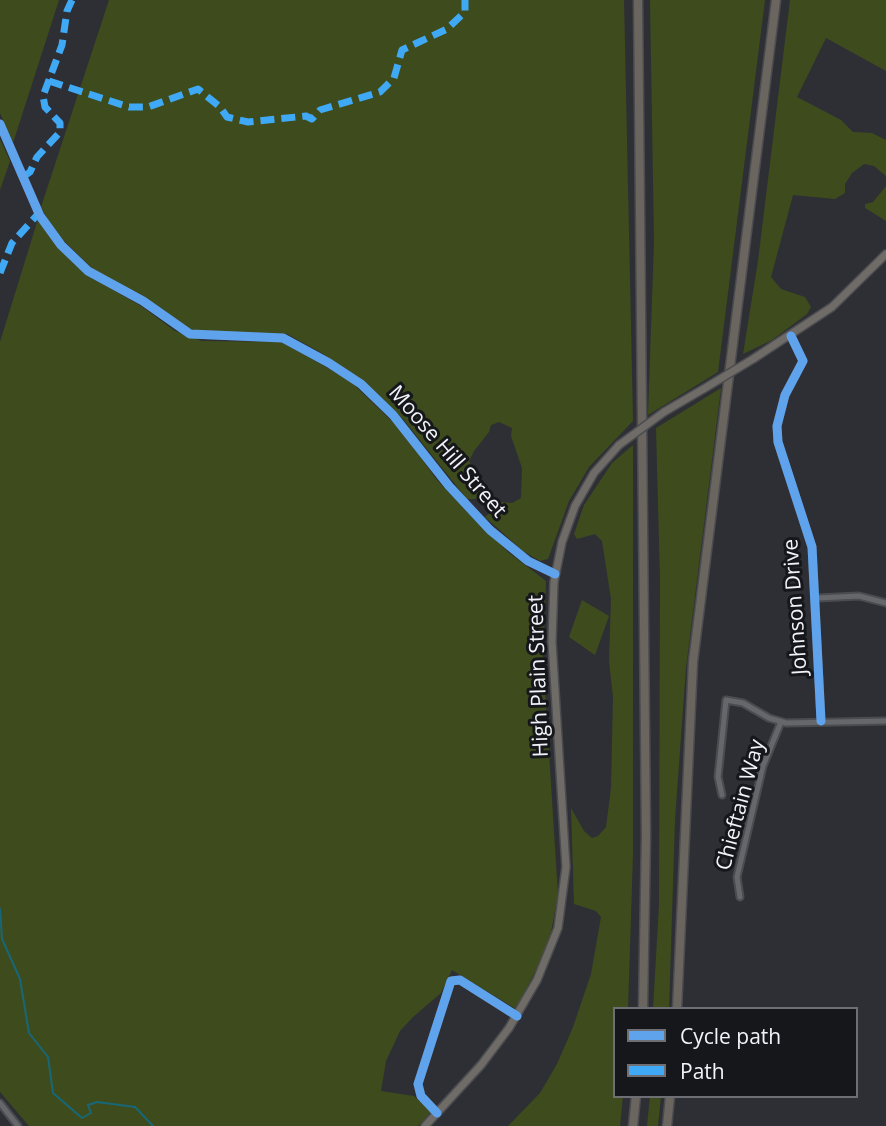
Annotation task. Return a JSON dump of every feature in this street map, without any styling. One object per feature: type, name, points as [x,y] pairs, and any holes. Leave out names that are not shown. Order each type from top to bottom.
[{"type":"highway","points":[[638,0],[646,835],[642,1007]]},
{"type":"highway","points":[[677,1007],[693,662],[776,0]]},
{"type":"highway","points":[[633,1126],[636,1098]]},
{"type":"highway","points":[[667,1126],[670,1098]]},
{"type":"main road","name":"High Plain Street","points":[[425,1126],[486,1059],[517,1016],[554,940],[565,882],[552,642],[555,574],[562,542],[575,506],[597,468],[619,445],[664,412],[791,336],[844,297],[886,254]]},
{"type":"street","name":"Moose Hill Street","points":[[0,124],[40,216],[61,245],[88,271],[143,301],[190,334],[283,338],[345,373],[393,415],[449,486],[490,530],[528,561],[555,574]]},
{"type":"street","name":"Johnson Drive","points":[[791,336],[803,361],[785,395],[777,426],[778,442],[808,532],[817,598],[821,721]]},
{"type":"street","points":[[817,598],[859,596],[886,603]]},
{"type":"street","points":[[722,794],[718,777],[726,699],[743,703],[781,722],[886,721]]},
{"type":"street","name":"Chieftain Way","points":[[740,897],[737,877],[762,771],[781,722]]},
{"type":"street","points":[[437,1113],[421,1096],[418,1084],[451,981],[460,980],[517,1016]]},
{"type":"street","points":[[0,1103],[18,1126]]},
{"type":"green space","points":[[0,0],[59,0],[13,143],[0,113]]},
{"type":"green space","points":[[109,0],[624,0],[633,421],[589,467],[569,501],[548,559],[540,561],[523,551],[485,517],[501,502],[512,503],[521,498],[522,468],[511,436],[512,428],[499,422],[491,425],[489,432],[474,451],[469,461],[482,487],[477,499],[467,499],[403,419],[362,381],[320,352],[287,334],[201,333],[189,328],[139,295],[99,275],[54,231],[41,207]]},
{"type":"green space","points":[[650,0],[765,0],[718,372],[648,415],[654,242]]},
{"type":"green space","points":[[790,0],[886,0],[886,71],[826,38],[797,97],[841,120],[853,132],[872,133],[886,140],[886,176],[874,166],[864,164],[852,173],[845,184],[845,193],[835,199],[793,195],[771,277],[781,289],[805,297],[811,307],[807,314],[772,340],[743,354],[758,261]]},
{"type":"green space","points":[[0,139],[10,161],[0,190]]},
{"type":"green space","points":[[886,186],[886,221],[865,208],[865,204],[873,202]]},
{"type":"green space","points":[[38,219],[68,258],[85,274],[141,306],[175,331],[202,341],[282,342],[350,381],[400,429],[437,480],[467,512],[508,552],[546,581],[543,658],[558,895],[551,932],[541,960],[516,1009],[452,970],[441,993],[400,1031],[386,1061],[381,1091],[414,1096],[431,1112],[418,1126],[29,1126],[0,1092],[0,342]]},
{"type":"green space","points":[[721,388],[686,668],[675,819],[669,1007],[653,1007],[659,905],[660,579],[656,428]]},
{"type":"green space","points":[[633,445],[633,853],[628,1007],[613,1007],[613,1098],[623,1098],[620,1126],[508,1126],[540,1093],[557,1064],[591,974],[601,917],[596,911],[574,904],[571,808],[584,831],[592,838],[598,836],[606,827],[611,788],[613,697],[609,661],[611,599],[602,541],[595,534],[577,539],[574,534],[584,505],[612,463]]},
{"type":"green space","points":[[582,600],[609,616],[595,655],[569,637]]},
{"type":"green space","points":[[650,1098],[661,1098],[658,1126],[647,1126]]},
{"type":"waterway","points":[[0,909],[2,939],[20,979],[29,1033],[48,1057],[53,1093],[82,1118],[91,1113],[88,1105],[97,1102],[135,1107],[153,1126]]},
{"type":"marked path","points":[[23,177],[30,172],[37,157],[60,132],[60,123],[45,107],[43,96],[62,45],[67,11],[72,0]]},
{"type":"marked path","points":[[49,81],[129,107],[148,107],[198,89],[220,107],[227,117],[248,122],[306,116],[312,119],[320,110],[380,92],[394,78],[402,50],[447,29],[465,12],[465,0]]},
{"type":"marked path","points":[[0,273],[12,243],[39,213]]},
{"type":"cycle path","points":[[0,124],[40,216],[61,245],[88,271],[143,301],[190,334],[283,338],[329,363],[361,384],[393,415],[449,486],[490,530],[528,561],[555,574]]},
{"type":"cycle path","points":[[791,336],[803,361],[785,395],[777,426],[778,442],[812,547],[821,721]]},
{"type":"cycle path","points":[[437,1113],[421,1096],[418,1084],[451,981],[460,980],[517,1016]]}]
